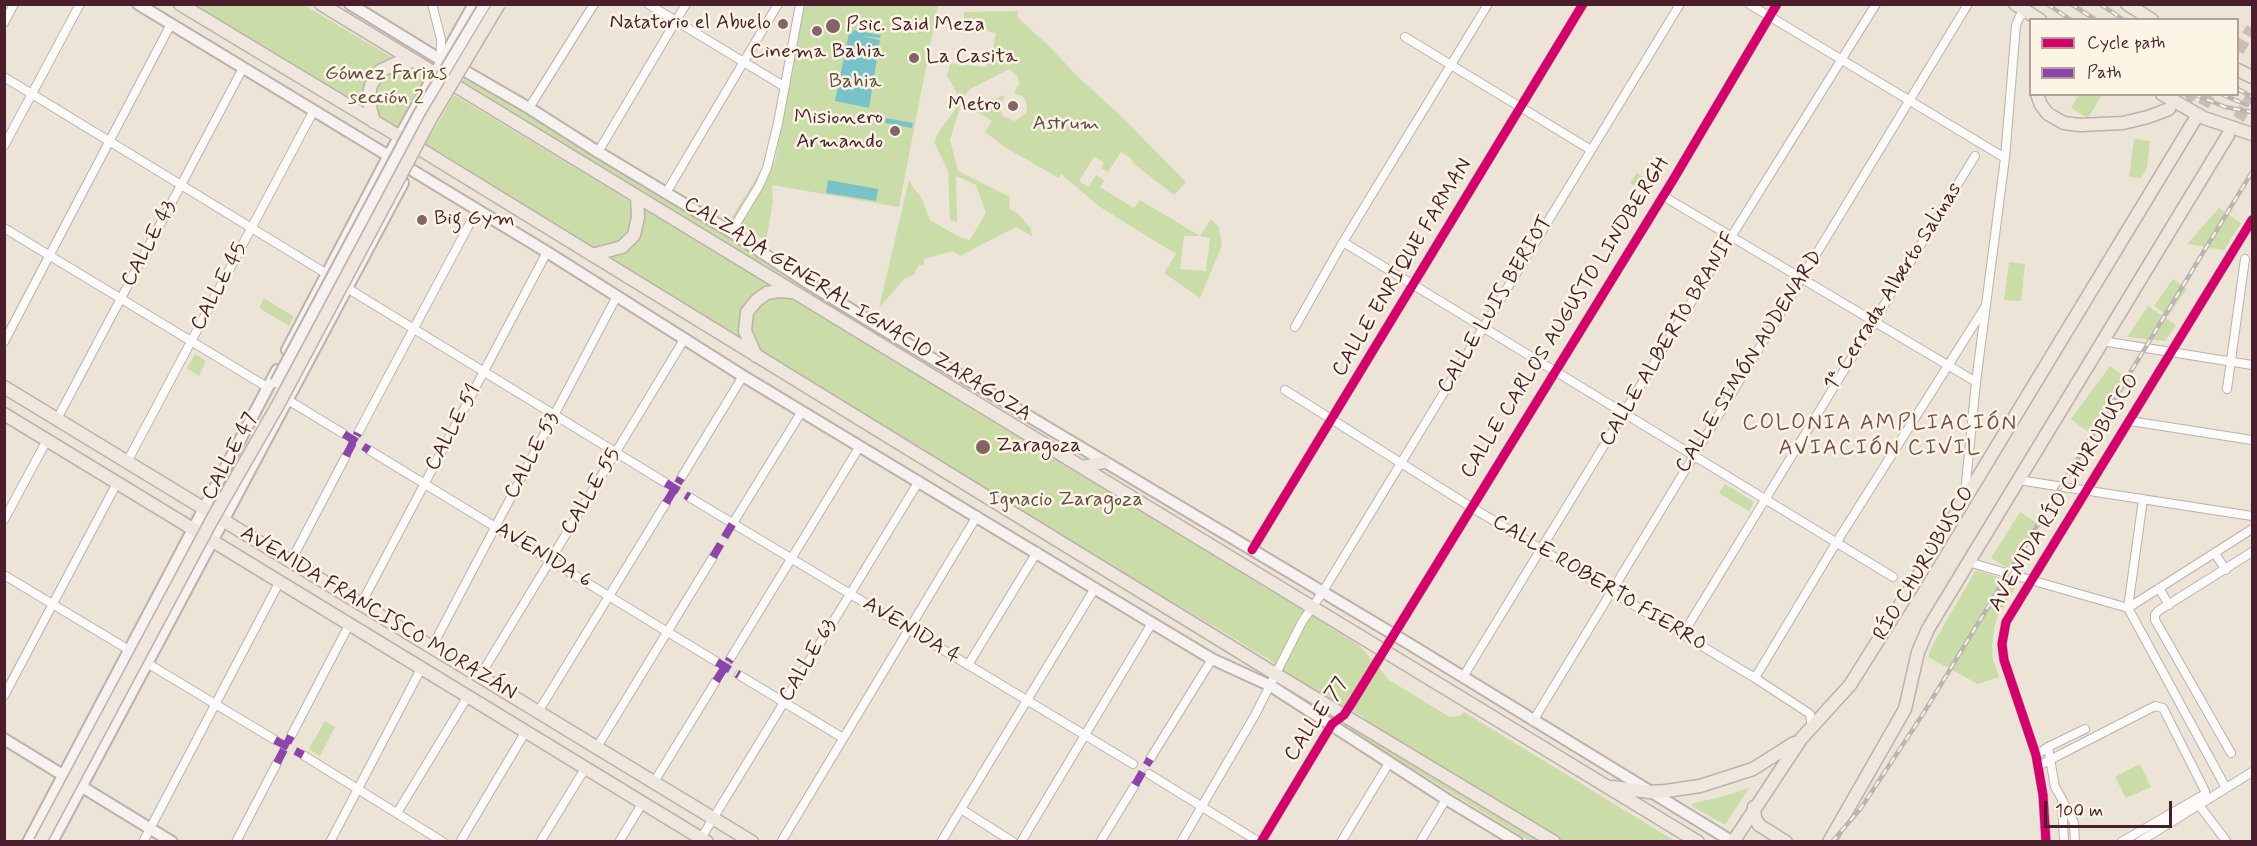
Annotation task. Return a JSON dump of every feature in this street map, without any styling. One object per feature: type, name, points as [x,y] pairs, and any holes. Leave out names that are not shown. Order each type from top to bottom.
[{"type":"main road","points":[[138,4],[1152,624],[1212,659],[1274,681],[1344,715],[1554,842]]},
{"type":"main road","points":[[180,4],[592,255],[1274,681],[1389,763],[1504,838],[1517,842]]},
{"type":"main road","name":"CALZADA GENERAL IGNACIO ZARAGOZA","points":[[321,4],[1698,842]]},
{"type":"main road","name":"CALZADA GENERAL IGNACIO ZARAGOZA","points":[[350,4],[441,60],[465,71],[529,108],[731,232],[813,286],[1393,634],[1733,842]]},
{"type":"main road","name":"CALLE 47","points":[[28,842],[204,508],[272,385],[388,157],[474,4]]},
{"type":"main road","points":[[272,385],[420,112],[485,4]]},
{"type":"main road","points":[[40,842],[431,118],[499,4]]},
{"type":"main road","name":"CALLE 47","points":[[52,842],[420,149],[505,4]]},
{"type":"main road","points":[[2015,4],[2037,18]]},
{"type":"main road","points":[[2127,4],[2149,18]]},
{"type":"main road","points":[[460,27],[462,38],[467,41],[483,40]]},
{"type":"main road","points":[[374,122],[368,99],[371,85],[380,71],[397,63],[415,61]]},
{"type":"main road","points":[[2239,70],[2253,77]]},
{"type":"main road","points":[[2038,96],[2048,114],[2064,123],[2080,125],[2123,123],[2148,117],[2169,108]]},
{"type":"main road","points":[[2166,96],[2204,118],[2253,134]]},
{"type":"main road","name":"RÍO CHURUBUSCO","points":[[1733,842],[1801,739],[1850,685],[2194,121]]},
{"type":"main road","name":"RÍO CHURUBUSCO","points":[[1828,842],[1905,709],[1918,652],[1923,640],[1968,562],[2228,135]]},
{"type":"main road","points":[[371,189],[379,184],[389,185],[395,192],[394,201]]},
{"type":"main road","points":[[592,255],[622,247],[634,235],[638,217],[637,197]]},
{"type":"main road","points":[[756,357],[745,331],[747,312],[757,300],[767,293],[793,292]]},
{"type":"main road","name":"AVENIDA FRANCISCO MORAZÁN","points":[[4,387],[752,842]]},
{"type":"main road","name":"AVENIDA FRANCISCO MORAZÁN","points":[[4,414],[213,539],[703,840]]},
{"type":"main road","points":[[1082,467],[1105,462],[1106,482]]},
{"type":"main road","points":[[4,739],[172,842]]},
{"type":"main road","points":[[1603,784],[1648,792],[1682,790],[1720,782],[1753,769],[1801,739]]},
{"type":"main road","points":[[1754,807],[1758,825],[1786,842]]},
{"type":"street","points":[[4,23],[14,4]]},
{"type":"street","points":[[4,147],[80,4]]},
{"type":"street","points":[[432,4],[441,39],[441,60]]},
{"type":"street","points":[[529,108],[594,4]]},
{"type":"street","points":[[648,4],[785,87]]},
{"type":"street","points":[[598,152],[686,4]]},
{"type":"street","points":[[666,193],[778,4]]},
{"type":"street","points":[[731,232],[759,186],[767,168],[800,4]]},
{"type":"street","points":[[1295,327],[1343,242],[1488,4]]},
{"type":"street","name":"CALLE ENRIQUE FARMAN","points":[[1252,550],[1583,4]]},
{"type":"street","name":"CALLE LUIS BERIOT","points":[[1181,842],[1274,681],[1288,647],[1680,4]]},
{"type":"street","points":[[1749,4],[2005,158]]},
{"type":"street","name":"CALLE CARLOS AUGUSTO LINDBERGH","points":[[1384,649],[1663,196],[1777,4]]},
{"type":"street","name":"CALLE ALBERTO BRANIF","points":[[1463,677],[1876,4]]},
{"type":"street","name":"CALLE SIMÓN AUDENARD","points":[[1533,721],[1968,4]]},
{"type":"street","points":[[1965,498],[1976,382],[2005,158],[2016,25],[2020,16],[2027,11]]},
{"type":"street","points":[[4,342],[171,24]]},
{"type":"street","points":[[1405,37],[1591,150]]},
{"type":"street","name":"CALLE 43","points":[[57,419],[243,68]]},
{"type":"street","points":[[4,77],[327,274]]},
{"type":"street","name":"CALLE 45","points":[[127,462],[313,112]]},
{"type":"street","name":"1ª Cerrada Alberto Salinas","points":[[1683,634],[1975,156]]},
{"type":"street","points":[[1663,196],[1976,382]]},
{"type":"street","points":[[358,433],[477,210]]},
{"type":"street","name":"AVENIDA RÍO CHURUBUSCO","points":[[2046,842],[2036,755],[2004,660],[2002,644],[2004,629],[2009,616],[2253,220]]},
{"type":"street","points":[[4,228],[191,341],[272,385]]},
{"type":"street","points":[[1343,242],[1893,577]]},
{"type":"street","name":"CALLE 51","points":[[361,604],[547,252]]},
{"type":"street","points":[[2227,389],[2249,260],[2230,257]]},
{"type":"street","points":[[347,288],[666,483]]},
{"type":"street","name":"CALLE 53","points":[[432,647],[617,296]]},
{"type":"street","points":[[1755,678],[1836,543],[1987,305]]},
{"type":"street","name":"CALLE 55","points":[[480,676],[685,338]]},
{"type":"street","points":[[2102,341],[2253,365]]},
{"type":"street","points":[[681,478],[743,376]]},
{"type":"street","name":"CALLE ROBERTO FIERRO","points":[[1285,390],[1471,507],[1755,678],[1810,714],[1812,727]]},
{"type":"street","points":[[288,400],[344,434]]},
{"type":"street","points":[[733,523],[802,411]]},
{"type":"street","points":[[2130,421],[2253,440]]},
{"type":"street","points":[[4,520],[47,440]]},
{"type":"street","points":[[730,659],[860,446]]},
{"type":"street","name":"AVENIDA 6","points":[[369,450],[717,662]]},
{"type":"street","points":[[291,561],[346,456]]},
{"type":"street","points":[[2018,480],[2253,516]]},
{"type":"street","name":"CALLE 63","points":[[703,840],[714,818],[919,481]]},
{"type":"street","points":[[4,696],[117,483]]},
{"type":"street","name":"AVENIDA 4","points":[[689,497],[1133,764]]},
{"type":"street","points":[[2144,499],[2128,608],[2226,788]]},
{"type":"street","points":[[538,712],[666,503]]},
{"type":"street","points":[[781,842],[977,516]]},
{"type":"street","points":[[1968,562],[2128,608],[2253,529]]},
{"type":"street","points":[[968,665],[1037,552]]},
{"type":"street","points":[[2231,753],[2156,620],[2156,613],[2253,552]]},
{"type":"street","points":[[2215,554],[2226,570]]},
{"type":"street","points":[[597,747],[713,557]]},
{"type":"street","points":[[4,575],[129,650]]},
{"type":"street","points":[[143,842],[280,581]]},
{"type":"street","points":[[941,842],[1095,588]]},
{"type":"street","points":[[2159,588],[2169,604]]},
{"type":"street","points":[[291,736],[350,623]]},
{"type":"street","points":[[1020,842],[1152,624]]},
{"type":"street","name":"CALLE 77","points":[[1260,842],[1332,724],[1344,715],[1384,649]]},
{"type":"street","points":[[1150,759],[1212,659]]},
{"type":"street","points":[[147,663],[275,740]]},
{"type":"street","points":[[330,842],[422,667]]},
{"type":"street","points":[[739,675],[843,738]]},
{"type":"street","points":[[654,782],[716,681]]},
{"type":"street","points":[[397,813],[468,696]]},
{"type":"street","points":[[2038,766],[2154,706],[2163,708],[2205,794],[2121,842]]},
{"type":"street","points":[[2036,755],[2085,729]]},
{"type":"street","points":[[459,842],[526,731]]},
{"type":"street","points":[[2048,747],[2055,787],[2070,812],[2076,842]]},
{"type":"street","points":[[303,755],[443,842]]},
{"type":"street","points":[[236,842],[277,763]]},
{"type":"street","points":[[1341,842],[1389,763]]},
{"type":"street","points":[[540,842],[586,767]]},
{"type":"street","points":[[2139,842],[2253,772]]},
{"type":"street","points":[[1149,774],[1260,842]]},
{"type":"street","points":[[1100,842],[1135,785]]},
{"type":"street","points":[[1420,842],[1446,799]]},
{"type":"street","points":[[2062,799],[2064,842]]},
{"type":"street","points":[[619,842],[643,802]]},
{"type":"street","points":[[2199,805],[2227,842]]},
{"type":"street","points":[[961,809],[1013,842]]},
{"type":"green space","name":"Gómez Farias sección 2","points":[[193,5],[304,5],[427,78],[397,128]]},
{"type":"green space","name":"Bahia","points":[[802,5],[938,5],[899,207],[772,185],[773,201],[766,241],[730,220],[760,172],[775,162]]},
{"type":"green space","name":"Astrum","points":[[1018,11],[1018,18],[1122,117],[1186,182],[1174,195],[1121,152],[1108,172],[1101,168],[1104,163],[1094,157],[1079,181],[1088,187],[1096,175],[1104,180],[1100,187],[1134,208],[1140,200],[1200,236],[1211,219],[1219,227],[1222,245],[1200,298],[1164,273],[1176,254],[1100,207],[1061,174],[1059,178],[1006,148],[985,132],[992,121],[973,109],[975,102],[980,103],[1006,95],[999,107],[1003,116],[1015,121],[1026,113],[1025,100],[1014,93],[1019,84],[1018,77],[1009,69],[970,89],[963,98],[950,140],[958,171],[1010,197],[1009,209],[1022,218],[1031,229],[1032,236],[1016,227],[960,256],[953,251],[924,259],[924,264],[918,266],[914,275],[904,279],[879,308],[909,180],[921,197],[930,220],[959,237],[970,240],[986,213],[976,185],[956,176],[957,222],[950,220],[948,171],[934,142],[955,110],[957,93],[947,76],[950,63],[986,67],[993,49],[996,33],[961,26],[964,21],[964,12]],"holes":[[[1184,236],[1210,238],[1206,271],[1180,269]]]},
{"type":"green space","points":[[464,79],[522,111],[748,251],[860,317],[848,318],[832,309],[461,83]]},
{"type":"green space","name":"Ignacio Zaragoza","points":[[454,95],[1085,474],[1360,646],[1389,680],[1450,717],[1461,715],[1464,712],[1675,841],[1561,841],[1367,728],[1365,718],[1337,702],[1311,692],[1270,660],[1012,506],[744,340],[422,150]]},
{"type":"green space","points":[[2078,96],[2101,96],[2088,118],[2071,108]]},
{"type":"green space","points":[[2134,139],[2150,141],[2147,168],[2141,178],[2129,177]]},
{"type":"green space","points":[[1637,173],[1654,183],[1648,193],[1630,183]]},
{"type":"green space","points":[[2219,208],[2241,223],[2224,250],[2187,244]]},
{"type":"green space","points":[[2009,262],[2025,264],[2021,301],[2004,300]]},
{"type":"green space","points":[[2173,279],[2187,289],[2168,316],[2154,306]]},
{"type":"green space","points":[[264,298],[294,317],[289,326],[259,308]]},
{"type":"green space","points":[[2148,306],[2176,325],[2165,341],[2127,337]]},
{"type":"green space","points":[[195,354],[206,361],[199,376],[187,368]]},
{"type":"green space","points":[[2110,366],[2131,381],[2091,434],[2071,419]]},
{"type":"green space","points":[[1725,484],[1754,502],[1749,511],[1719,493]]},
{"type":"green space","points":[[2020,512],[2038,524],[2009,569],[1991,558]]},
{"type":"green space","points":[[1976,570],[2018,583],[1997,618],[1994,631],[1993,660],[1999,677],[1978,684],[1928,657],[1933,644]]},
{"type":"green space","points":[[325,721],[335,727],[320,756],[309,749]]},
{"type":"green space","points":[[1354,727],[1540,841],[1530,841],[1351,731]]},
{"type":"green space","points":[[2140,764],[2151,787],[2126,798],[2115,777]]},
{"type":"green space","points":[[1749,788],[1725,825],[1692,806],[1694,803]]},
{"type":"water","points":[[853,30],[881,35],[880,38],[862,36],[880,40],[869,108],[835,101],[849,33],[852,34]]},
{"type":"water","points":[[886,118],[913,123],[912,128],[885,123]]},
{"type":"water","points":[[828,180],[878,189],[876,201],[826,193]]},
{"type":"tunnel","points":[[2239,49],[2252,28]]},
{"type":"tunnel","points":[[2171,108],[2190,96]]},
{"type":"tunnel","points":[[2194,121],[2209,96]]},
{"type":"tunnel","points":[[2229,134],[2252,96]]},
{"type":"railway","points":[[2047,4],[2068,18]]},
{"type":"railway","points":[[2071,4],[2093,18]]},
{"type":"railway","points":[[2100,4],[2121,18]]},
{"type":"railway","points":[[2239,90],[2252,97]]},
{"type":"railway","points":[[2199,96],[2225,107],[2252,112]]},
{"type":"railway","points":[[2226,96],[2247,105]]},
{"type":"railway","points":[[1832,842],[1861,808],[1923,714],[2252,172]]},
{"type":"marked path","points":[[346,456],[358,433]]},
{"type":"marked path","points":[[344,434],[369,450]]},
{"type":"marked path","points":[[666,503],[681,478]]},
{"type":"marked path","points":[[666,483],[689,497]]},
{"type":"marked path","points":[[713,557],[733,523]]},
{"type":"marked path","points":[[716,681],[730,659]]},
{"type":"marked path","points":[[717,662],[739,675]]},
{"type":"marked path","points":[[277,763],[291,736]]},
{"type":"marked path","points":[[275,740],[303,755]]},
{"type":"marked path","points":[[1135,785],[1150,759]]},
{"type":"cycle path","points":[[1252,550],[1583,4]]},
{"type":"cycle path","points":[[1261,842],[1332,724],[1344,715],[1353,701],[1673,180],[1777,4]]},
{"type":"cycle path","points":[[2046,842],[2043,795],[2036,755],[2004,660],[2002,644],[2006,622],[2252,220]]},
{"type":"place","name":"Natatorio el Abuelo","points":[[783,24]]},
{"type":"place","name":"Psic. Said Meza","points":[[833,26]]},
{"type":"place","name":"Cinema Bahia","points":[[817,31]]},
{"type":"place","name":"La Casita","points":[[914,58]]},
{"type":"place","name":"Metro","points":[[1013,106]]},
{"type":"place","name":"Misionero Armando","points":[[895,131]]},
{"type":"place","name":"Big Gym","points":[[422,220]]},
{"type":"place","name":"Zaragoza","points":[[983,447]]},
{"type":"district","name":"COLONIA AMPLIACIÓN AVIACIÓN CIVIL","points":[[1880,437]]}]
